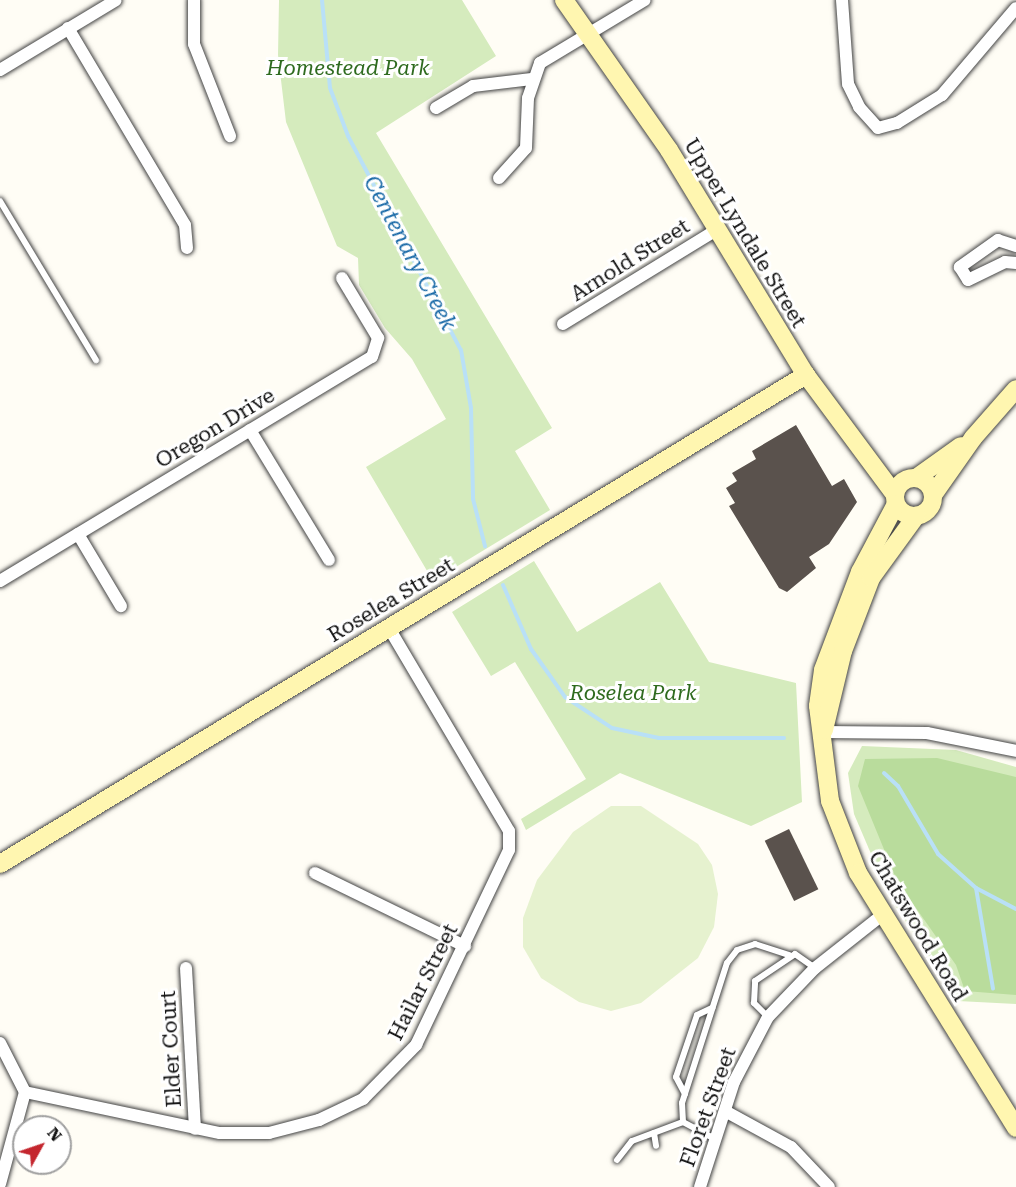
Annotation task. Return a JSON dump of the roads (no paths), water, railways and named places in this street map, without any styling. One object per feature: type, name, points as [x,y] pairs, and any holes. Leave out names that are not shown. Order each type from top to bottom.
[{"type":"street","points":[[0,70],[116,0]]},
{"type":"street","points":[[194,0],[194,44],[230,136]]},
{"type":"street","name":"Upper Lyndale Street","points":[[564,0],[585,35],[718,229],[806,375],[867,452],[896,499]]},
{"type":"street","points":[[500,178],[526,148],[532,79],[540,63],[645,0]]},
{"type":"street","points":[[842,0],[848,84],[858,107],[878,128],[897,123],[942,95],[966,73],[1016,8]]},
{"type":"street","points":[[68,28],[185,225],[187,248]]},
{"type":"street","points":[[436,108],[473,86],[532,79]]},
{"type":"street","name":"Arnold Street","points":[[563,324],[718,229]]},
{"type":"street","points":[[1016,246],[998,240],[960,267],[968,280],[1005,262],[1016,263]]},
{"type":"street","name":"Oregon Drive","points":[[0,580],[250,430],[378,350],[371,324],[342,278]]},
{"type":"street","name":"Roselea Street","points":[[0,864],[806,375]]},
{"type":"street","points":[[973,438],[912,479],[896,499],[916,516],[927,512],[933,495],[973,438],[1016,389]]},
{"type":"street","points":[[250,430],[329,560]]},
{"type":"street","name":"Upper Lyndale Street","points":[[867,452],[912,479]]},
{"type":"street","points":[[912,479],[928,484],[933,495]]},
{"type":"street","name":"Chatswood Road","points":[[896,499],[838,644],[823,732],[836,820],[882,915],[1016,1128]]},
{"type":"street","name":"Chatswood Road","points":[[838,644],[876,569],[916,516]]},
{"type":"street","points":[[78,534],[121,606]]},
{"type":"street","name":"Hailar Street","points":[[25,1092],[195,1129],[269,1133],[319,1120],[363,1099],[416,1045],[509,850],[509,831],[389,628]]},
{"type":"street","points":[[823,732],[927,733],[1016,751]]},
{"type":"street","points":[[315,873],[465,946]]},
{"type":"street","name":"Floret Street","points":[[700,1187],[743,1060],[768,1017],[815,968],[882,915]]},
{"type":"street","name":"Elder Court","points":[[186,968],[195,1129]]},
{"type":"street","points":[[0,1043],[25,1092],[0,1184]]},
{"type":"street","points":[[725,1111],[791,1146],[829,1187]]},
{"type":"lane","points":[[0,201],[96,360]]},
{"type":"lane","points":[[683,1122],[685,1094],[726,963],[737,950],[763,944],[789,955],[800,954],[815,968]]},
{"type":"lane","points":[[768,1017],[754,1003],[751,988],[789,955]]},
{"type":"lane","points":[[685,1094],[676,1077],[697,1015],[712,1008]]},
{"type":"lane","points":[[617,1160],[632,1142],[683,1122],[715,1139]]},
{"type":"lane","points":[[654,1133],[656,1146]]},
{"type":"waterway","name":"Centenary Creek","points":[[322,0],[330,88],[348,136],[461,350],[471,408],[473,499],[485,546]]},
{"type":"waterway","name":"Centenary Creek","points":[[503,585],[531,649],[565,697],[612,728],[659,738],[784,738]]},
{"type":"waterway","name":"Centenary Creek","points":[[884,773],[898,786],[938,854],[976,888],[1016,909]]},
{"type":"waterway","points":[[976,888],[993,989]]},
{"type":"park label","name":"Homestead Park","points":[[348,68]]},
{"type":"park label","name":"Roselea Park","points":[[633,693]]}]
